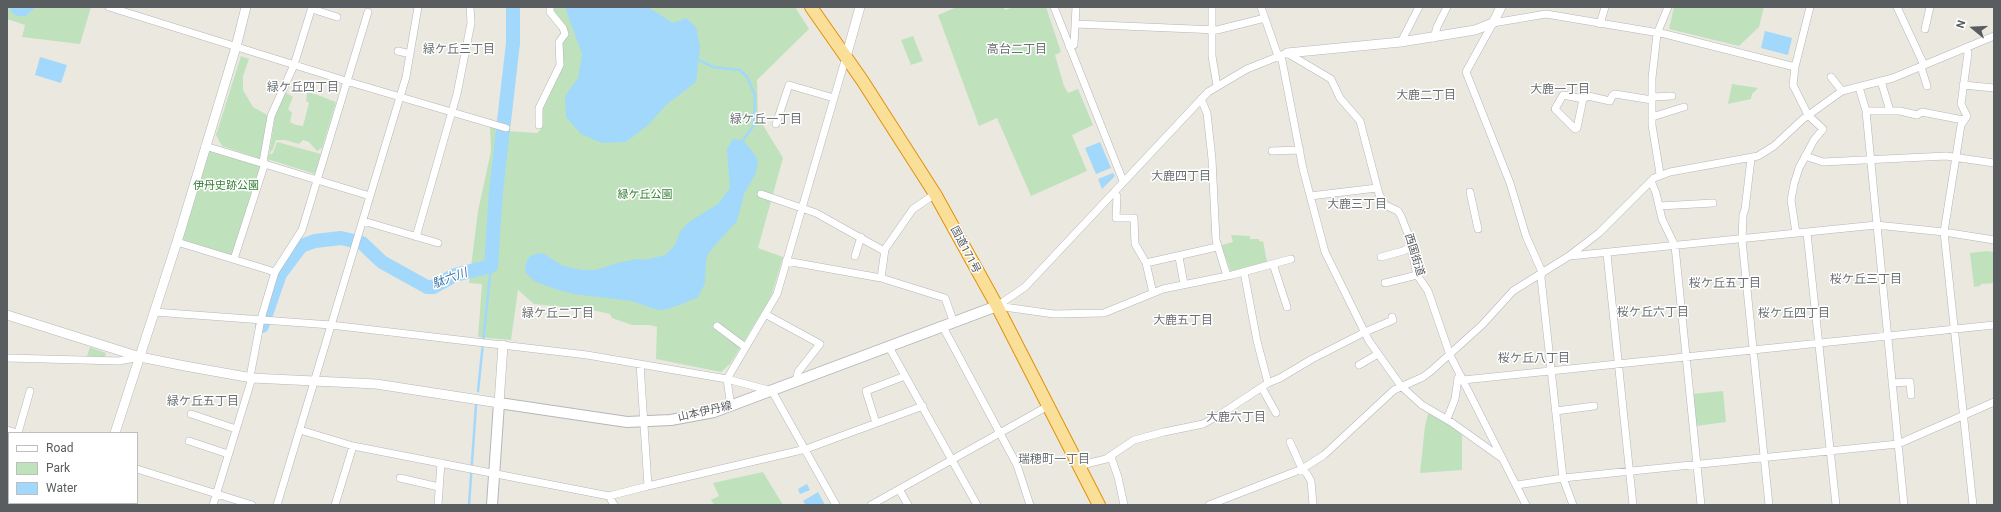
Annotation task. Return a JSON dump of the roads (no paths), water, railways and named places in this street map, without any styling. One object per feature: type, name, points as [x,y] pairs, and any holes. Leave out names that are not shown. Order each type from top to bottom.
[{"type":"highway","name":"国道171号","points":[[811,7],[882,109],[934,194],[996,306],[1099,505]]},
{"type":"main road","name":"山本伊丹線","points":[[499,403],[610,421],[645,422],[714,412],[996,306]]},
{"type":"main road","points":[[492,505],[499,403]]},
{"type":"street","points":[[109,7],[346,82],[505,128]]},
{"type":"street","points":[[115,432],[206,146],[236,47],[246,7]]},
{"type":"street","points":[[277,505],[400,98],[410,54],[418,7]]},
{"type":"street","points":[[416,237],[452,113],[471,23],[470,7]]},
{"type":"street","points":[[539,125],[539,108],[560,65],[559,42],[565,34],[563,28],[550,12],[550,7]]},
{"type":"street","points":[[731,406],[727,379],[744,347],[777,294],[860,7]]},
{"type":"street","points":[[1054,7],[1123,181]]},
{"type":"street","points":[[1069,46],[1074,45],[1076,7]]},
{"type":"street","points":[[1212,7],[1212,56],[1217,86]]},
{"type":"street","points":[[1262,7],[1265,18],[1282,55],[1310,196],[1325,252],[1365,332],[1378,354],[1401,386],[1422,405],[1447,419],[1504,460]]},
{"type":"street","points":[[1400,42],[1419,7]]},
{"type":"street","points":[[1434,38],[1437,27],[1447,7]]},
{"type":"street","points":[[1501,7],[1466,72],[1510,183],[1526,236],[1542,272],[1563,478],[1573,505]]},
{"type":"street","points":[[1600,24],[1605,7]]},
{"type":"street","points":[[1660,174],[1652,117],[1652,78],[1657,34],[1668,7]]},
{"type":"street","points":[[1796,233],[1792,195],[1798,168],[1822,129],[1808,115],[1793,85],[1795,67],[1810,7]]},
{"type":"street","points":[[1897,7],[1922,66],[1927,86]]},
{"type":"street","points":[[1924,29],[1930,7]]},
{"type":"street","points":[[234,259],[264,162],[271,116],[294,65],[312,8],[337,18]]},
{"type":"street","points":[[212,505],[214,493],[228,454],[234,428],[251,378],[261,319],[275,272],[302,230],[368,12]]},
{"type":"street","points":[[996,306],[1025,287],[1201,99],[1217,86],[1247,69],[1282,55],[1434,38],[1475,30],[1493,23],[1546,14],[1657,34],[1665,34],[1795,67]]},
{"type":"street","points":[[1076,24],[1212,30],[1265,18]]},
{"type":"street","points":[[1209,505],[1302,469],[1340,441],[1389,395],[1401,386],[1423,377],[1482,325],[1513,291],[1569,256],[1599,233],[1651,181],[1660,174],[1751,159],[1774,146],[1808,115],[1842,91],[1881,81],[1922,66],[1994,36]]},
{"type":"street","points":[[1966,48],[1968,53],[1961,104],[1967,116],[1963,120],[1955,157],[1944,232],[1953,329],[1973,505]]},
{"type":"street","points":[[398,51],[410,54]]},
{"type":"street","name":"西国街道","points":[[1282,55],[1331,79],[1340,98],[1360,121],[1377,188],[1385,205],[1398,211],[1401,216],[1411,247],[1417,275],[1428,291],[1450,354],[1526,505]]},
{"type":"street","points":[[1832,77],[1842,91]]},
{"type":"street","points":[[1881,81],[1890,111]]},
{"type":"street","points":[[776,124],[789,85],[834,98]]},
{"type":"street","points":[[1963,85],[1994,88]]},
{"type":"street","points":[[1859,87],[1866,111],[1904,505]]},
{"type":"street","points":[[1583,99],[1577,128],[1575,129],[1555,109],[1563,95],[1583,99],[1588,96],[1610,101],[1612,96],[1616,94],[1653,98],[1672,96]]},
{"type":"street","points":[[1201,99],[1207,113],[1212,159],[1217,248],[1227,276]]},
{"type":"street","points":[[1652,117],[1684,107]]},
{"type":"street","points":[[1866,111],[1890,111],[1917,116],[1922,112],[1934,113],[1963,120]]},
{"type":"street","points":[[206,146],[264,162],[370,196]]},
{"type":"street","points":[[1272,151],[1300,150]]},
{"type":"street","points":[[1805,156],[1823,162],[1955,157],[1994,163]]},
{"type":"street","points":[[1751,159],[1743,215],[1742,240],[1752,350],[1769,505]]},
{"type":"street","points":[[1651,181],[1656,193],[1662,219],[1675,246],[1701,505]]},
{"type":"street","points":[[1310,196],[1377,188]]},
{"type":"street","points":[[1470,192],[1478,229]]},
{"type":"street","points":[[1113,193],[1117,196],[1116,218],[1134,218],[1135,244],[1146,262],[1153,293]]},
{"type":"street","points":[[761,194],[816,213],[884,251]]},
{"type":"street","points":[[881,278],[884,251],[913,209],[934,194]]},
{"type":"street","points":[[1659,206],[1700,207],[1713,203]]},
{"type":"street","points":[[363,221],[438,243]]},
{"type":"street","points":[[1569,256],[1607,254],[1796,233],[1876,226],[1944,232],[1994,240]]},
{"type":"street","points":[[1807,233],[1820,343],[1836,505]]},
{"type":"street","points":[[855,256],[861,237]]},
{"type":"street","points":[[176,242],[275,272]]},
{"type":"street","points":[[1381,257],[1404,251],[1411,247]]},
{"type":"street","points":[[1146,262],[1160,258],[1179,257],[1217,248]]},
{"type":"street","points":[[1607,254],[1633,505]]},
{"type":"street","points":[[1179,257],[1184,284]]},
{"type":"street","points":[[996,306],[1048,314],[1104,313],[1153,293],[1184,284],[1227,276],[1291,259]]},
{"type":"street","points":[[786,261],[881,278],[945,298],[954,323]]},
{"type":"street","points":[[1273,264],[1287,307]]},
{"type":"street","points":[[1244,272],[1257,341],[1268,383]]},
{"type":"street","points":[[1385,283],[1417,275]]},
{"type":"street","points":[[154,312],[331,325],[607,357],[727,379],[772,391],[806,449],[836,505]]},
{"type":"street","points":[[765,314],[820,344],[798,372],[796,382]]},
{"type":"street","points":[[7,315],[140,357],[251,378],[376,384],[499,403],[503,345]]},
{"type":"street","points":[[1078,466],[1111,457],[1134,440],[1203,424],[1268,383],[1280,378],[1312,359],[1365,332],[1393,321]]},
{"type":"street","points":[[1447,419],[1455,399],[1458,378],[1618,364],[1994,325]]},
{"type":"street","points":[[717,326],[744,347]]},
{"type":"street","points":[[943,327],[1001,432],[1017,465],[1030,505]]},
{"type":"street","points":[[889,347],[977,505]]},
{"type":"street","points":[[1359,365],[1378,354]]},
{"type":"street","points":[[7,358],[119,361],[140,357]]},
{"type":"street","points":[[640,364],[648,486]]},
{"type":"street","points":[[876,423],[866,391],[905,376]]},
{"type":"street","points":[[1892,383],[1910,382],[1912,395]]},
{"type":"street","points":[[1262,388],[1276,413]]},
{"type":"street","points":[[18,432],[25,399],[30,391]]},
{"type":"street","points":[[1517,485],[1563,478],[1898,444],[1994,402]]},
{"type":"street","points":[[300,430],[353,446],[609,496],[806,449],[923,406]]},
{"type":"street","points":[[871,505],[1048,406]]},
{"type":"street","points":[[1556,411],[1594,406]]},
{"type":"street","points":[[191,414],[234,428]]},
{"type":"street","points":[[189,441],[228,454]]},
{"type":"street","points":[[1290,442],[1302,469],[1307,474],[1311,482],[1313,505]]},
{"type":"street","points":[[335,505],[353,446]]},
{"type":"street","points":[[1111,457],[1118,477],[1124,505]]},
{"type":"street","points":[[438,505],[441,463]]},
{"type":"street","points":[[138,470],[252,505]]},
{"type":"street","points":[[400,478],[439,487]]},
{"type":"street","points":[[899,489],[908,505]]},
{"type":"street","points":[[609,496],[614,505]]},
{"type":"water","points":[[9,7],[36,7],[26,16],[19,16],[12,13]]},
{"type":"water","points":[[565,7],[648,7],[673,23],[686,18],[696,27],[700,47],[696,82],[666,105],[648,125],[626,142],[602,143],[581,134],[566,117],[565,96],[578,78],[582,54]]},
{"type":"water","points":[[1765,31],[1792,38],[1788,55],[1761,48]]},
{"type":"water","points":[[40,57],[67,65],[61,83],[35,75]]},
{"type":"water","points":[[733,139],[743,140],[752,151],[758,160],[756,173],[744,194],[737,221],[709,252],[706,260],[705,283],[698,297],[680,305],[663,310],[654,309],[632,301],[573,294],[552,288],[534,281],[525,272],[526,263],[529,257],[538,253],[544,254],[563,266],[582,270],[596,270],[617,263],[637,259],[644,260],[665,255],[675,245],[680,232],[689,222],[718,204],[730,188],[727,149]]},
{"type":"water","points":[[1100,142],[1111,168],[1096,174],[1085,148]]},
{"type":"water","points":[[1113,173],[1115,176],[1102,189],[1098,179]]},
{"type":"water","points":[[807,484],[810,490],[800,494],[798,489]]},
{"type":"water","points":[[818,492],[825,505],[806,505],[803,501]]},
{"type":"waterway","name":"駄六川","points":[[262,326],[280,274],[301,246],[315,241],[341,238],[362,243],[382,262],[427,287],[433,287],[455,275],[491,266],[496,191],[513,43],[513,7]]},
{"type":"waterway","points":[[699,60],[713,67],[740,70],[747,77],[755,95],[754,125],[743,140]]},
{"type":"waterway","points":[[478,391],[491,266]]},
{"type":"waterway","points":[[469,505],[476,405]]},
{"type":"district","name":"緑ケ丘三丁目","points":[[459,50]]},
{"type":"district","name":"高台二丁目","points":[[1017,50]]},
{"type":"district","name":"緑ケ丘四丁目","points":[[303,88]]},
{"type":"district","name":"大鹿一丁目","points":[[1560,90]]},
{"type":"district","name":"大鹿二丁目","points":[[1426,96]]},
{"type":"district","name":"緑ケ丘一丁目","points":[[766,120]]},
{"type":"district","name":"大鹿四丁目","points":[[1181,177]]},
{"type":"district","name":"大鹿三丁目","points":[[1357,205]]},
{"type":"district","name":"桜ケ丘三丁目","points":[[1866,280]]},
{"type":"district","name":"桜ケ丘五丁目","points":[[1725,284]]},
{"type":"district","name":"桜ケ丘六丁目","points":[[1653,313]]},
{"type":"district","name":"緑ケ丘二丁目","points":[[558,314]]},
{"type":"district","name":"桜ケ丘四丁目","points":[[1794,314]]},
{"type":"district","name":"大鹿五丁目","points":[[1183,321]]},
{"type":"district","name":"桜ケ丘八丁目","points":[[1534,359]]},
{"type":"district","name":"緑ケ丘五丁目","points":[[203,402]]},
{"type":"district","name":"大鹿六丁目","points":[[1236,418]]},
{"type":"district","name":"瑞穂町一丁目","points":[[1054,460]]},
{"type":"park label","name":"伊丹史跡公園","points":[[226,186]]},
{"type":"park label","name":"緑ケ丘公園","points":[[645,195]]}]
